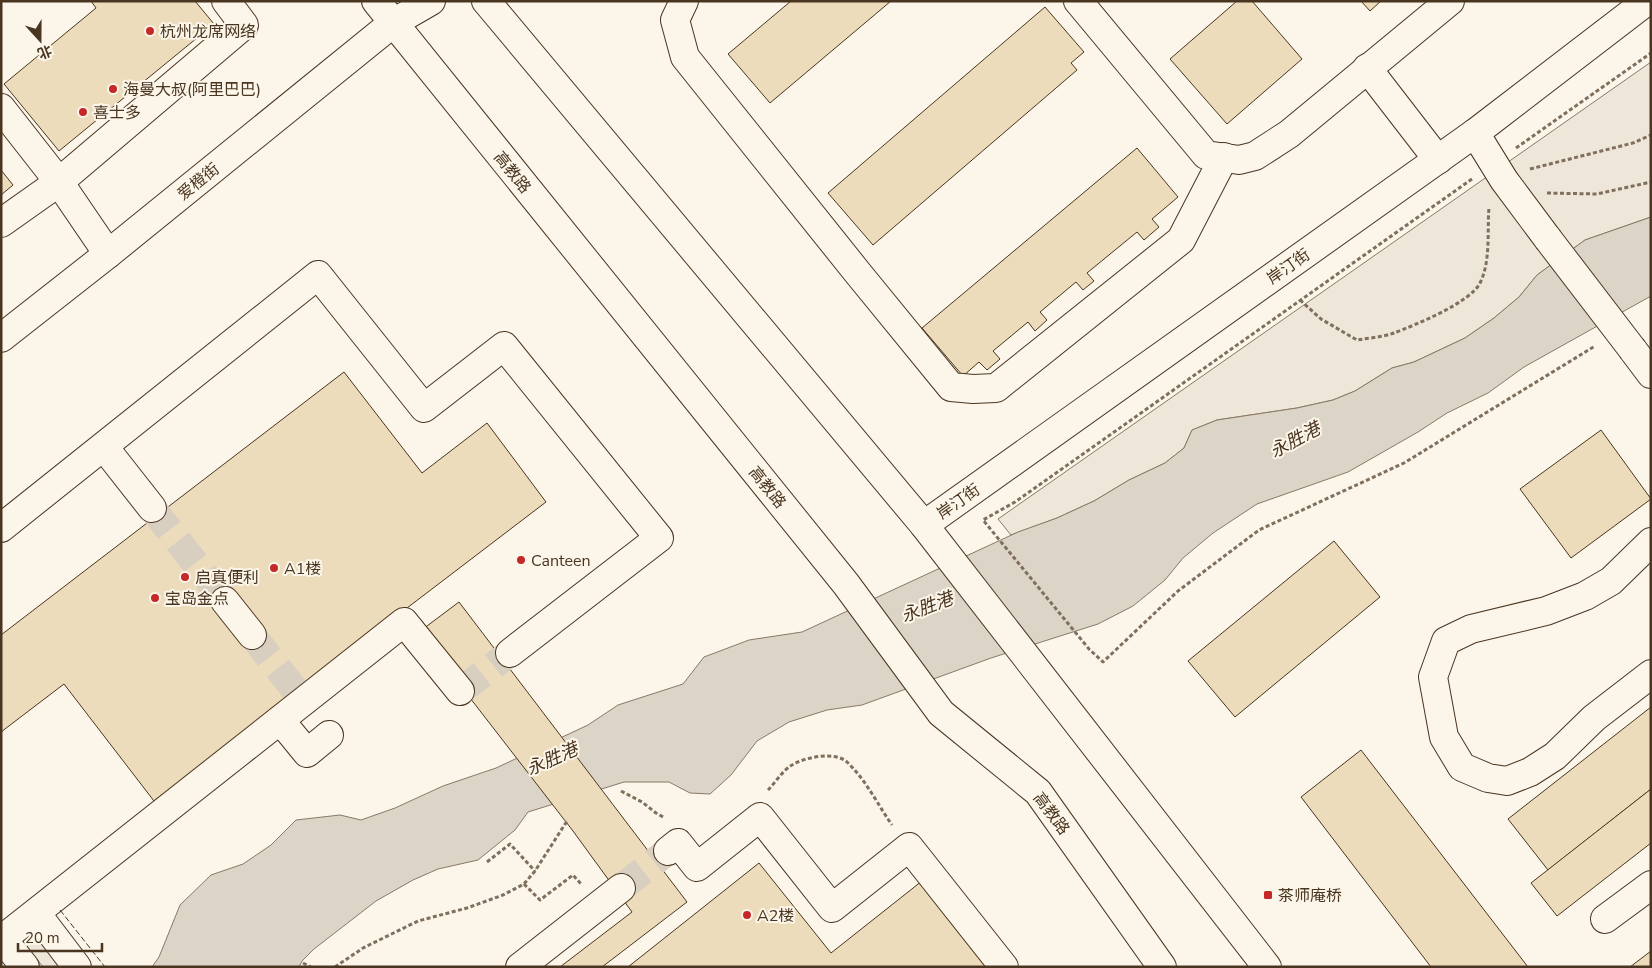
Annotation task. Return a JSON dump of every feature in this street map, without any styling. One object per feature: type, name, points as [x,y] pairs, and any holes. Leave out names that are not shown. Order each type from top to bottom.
[{"type":"main road","points":[[1,223],[58,182],[244,25],[226,1]]},
{"type":"main road","name":"高教路","points":[[376,1],[846,584],[941,713],[1038,792],[1162,967]]},
{"type":"main road","name":"爱橙街","points":[[393,23],[410,1]]},
{"type":"main road","name":"爱橙街","points":[[1,338],[108,254],[393,23],[431,1]]},
{"type":"main road","points":[[486,1],[933,535],[1267,967]]},
{"type":"main road","points":[[684,1],[675,20],[685,57],[951,387],[972,389],[996,388],[1181,240],[1224,158]]},
{"type":"main road","points":[[1078,1],[1206,155],[1239,160],[1255,156],[1289,134],[1450,1]]},
{"type":"main road","name":"岸汀街","points":[[933,535],[1475,133],[1647,1]]},
{"type":"main road","points":[[1367,68],[1438,160]]},
{"type":"main road","points":[[1,108],[58,182],[108,254]]},
{"type":"main road","points":[[1475,133],[1504,180],[1651,374]]},
{"type":"main road","points":[[1,528],[318,275],[424,408],[504,346],[659,538],[510,653]]},
{"type":"main road","points":[[104,447],[152,508]]},
{"type":"main road","points":[[1651,542],[1611,581],[1585,596],[1546,611],[1471,629],[1446,640],[1434,677],[1444,737],[1462,767],[1488,778],[1507,781],[1530,772],[1555,756],[1594,718],[1651,674]]},
{"type":"main road","points":[[225,601],[252,634]]},
{"type":"main road","points":[[25,967],[2,938],[280,720],[301,698],[404,622],[460,691]]},
{"type":"main road","points":[[280,720],[307,753],[329,735]]},
{"type":"main road","points":[[668,851],[678,843],[697,866],[760,817],[832,908],[909,847],[1004,967]]},
{"type":"main road","points":[[1605,920],[1651,885]]},
{"type":"main road","points":[[520,967],[621,888]]},
{"type":"main road","points":[[36,913],[77,967]]},
{"type":"path","points":[[1603,342],[1404,463],[1259,530],[1178,591],[1103,662],[1089,650],[983,520],[1015,502],[1300,300],[1321,319],[1357,340],[1393,333],[1432,317],[1463,299],[1479,284],[1487,250],[1491,195],[1504,180],[1514,173],[1633,142],[1651,135]]},
{"type":"path","points":[[1504,180],[1522,194],[1556,192],[1597,194],[1651,182]]},
{"type":"path","points":[[335,967],[362,948],[418,921],[467,908],[503,895],[524,884],[535,871],[568,821]]},
{"type":"path","points":[[487,862],[510,844],[535,871]]},
{"type":"path","points":[[524,884],[540,900],[574,875],[583,886]]},
{"type":"path","points":[[302,963],[311,967]]},
{"type":"shaded area","points":[[1651,62],[1651,217],[1585,240],[1537,275],[1519,297],[1494,318],[1465,338],[1414,362],[1392,368],[1355,391],[1333,400],[1297,408],[1217,420],[1192,430],[1184,448],[1165,463],[1129,480],[1094,501],[1057,518],[1011,535],[998,519]]},
{"type":"shaded area","points":[[34,933],[60,967],[43,967],[23,941]]},
{"type":"water","name":"永胜港","points":[[1651,217],[1651,296],[1524,367],[1488,393],[1447,413],[1348,472],[1257,504],[1213,533],[1183,558],[1165,580],[1133,606],[1098,624],[991,658],[862,705],[827,710],[789,722],[757,741],[731,775],[710,794],[690,793],[669,782],[624,782],[528,812],[515,830],[478,860],[438,869],[413,880],[376,901],[314,949],[302,961],[299,967],[152,967],[159,957],[180,905],[211,875],[243,864],[271,845],[296,820],[340,815],[361,820],[395,808],[443,786],[496,768],[588,725],[618,705],[683,684],[704,657],[749,640],[802,632],[1018,532],[1057,518],[1094,501],[1129,480],[1165,463],[1184,448],[1192,430],[1217,420],[1297,408],[1333,400],[1355,391],[1392,368],[1414,362],[1465,338],[1494,318],[1519,297],[1537,275],[1585,240]]},
{"type":"building","points":[[91,1],[195,1],[214,24],[59,151],[4,84],[96,8]]},
{"type":"building","points":[[791,1],[891,1],[770,103],[728,54]]},
{"type":"building","points":[[1237,1],[1252,1],[1302,59],[1227,124],[1170,59]]},
{"type":"building","points":[[1361,1],[1381,1],[1370,11]]},
{"type":"building","points":[[1045,7],[1084,52],[1071,63],[1077,70],[873,245],[828,193]]},
{"type":"building","points":[[1137,148],[1178,197],[1152,219],[1159,227],[1144,240],[1137,232],[1087,273],[1094,281],[1083,290],[1076,282],[1040,312],[1047,320],[1035,331],[1028,322],[993,351],[1000,359],[987,370],[979,362],[963,376],[922,328]]},
{"type":"building","points":[[1,170],[13,185],[1,195]]},
{"type":"building","name":"A1楼","points":[[344,372],[422,473],[487,423],[546,502],[154,801],[64,684],[1,732],[1,635]]},
{"type":"building","points":[[1601,430],[1651,499],[1571,558],[1520,489]]},
{"type":"building","points":[[1334,541],[1380,597],[1235,717],[1188,661]]},
{"type":"building","points":[[459,602],[687,902],[602,967],[560,967],[632,912],[573,831],[419,632]]},
{"type":"building","points":[[1651,707],[1651,789],[1548,870],[1508,819]]},
{"type":"building","points":[[1361,750],[1528,967],[1431,967],[1301,797]]},
{"type":"building","points":[[1651,789],[1651,843],[1557,916],[1531,883]]},
{"type":"building","name":"A2楼","points":[[759,863],[831,953],[927,877],[998,967],[628,967]]},
{"type":"building","points":[[1651,951],[1651,967],[1630,967]]},
{"type":"tunnel","points":[[152,508],[225,601]]},
{"type":"tunnel","points":[[252,635],[299,695]]},
{"type":"tunnel","points":[[460,691],[510,653]]},
{"type":"tunnel","points":[[621,888],[668,851]]},
{"type":"fence","points":[[60,910],[105,967]]},
{"type":"place","name":"杭州龙席网络","points":[[150,31]]},
{"type":"place","name":"海曼大叔(阿里巴巴)","points":[[113,89]]},
{"type":"place","name":"喜士多","points":[[83,112]]},
{"type":"place","name":"Canteen","points":[[521,560]]},
{"type":"place","name":"A1楼","points":[[274,568]]},
{"type":"place","name":"启真便利","points":[[185,577]]},
{"type":"place","name":"宝岛金点","points":[[155,598]]},
{"type":"place","name":"茶师庵桥","points":[[1268,895]]},
{"type":"place","name":"A2楼","points":[[747,915]]}]
